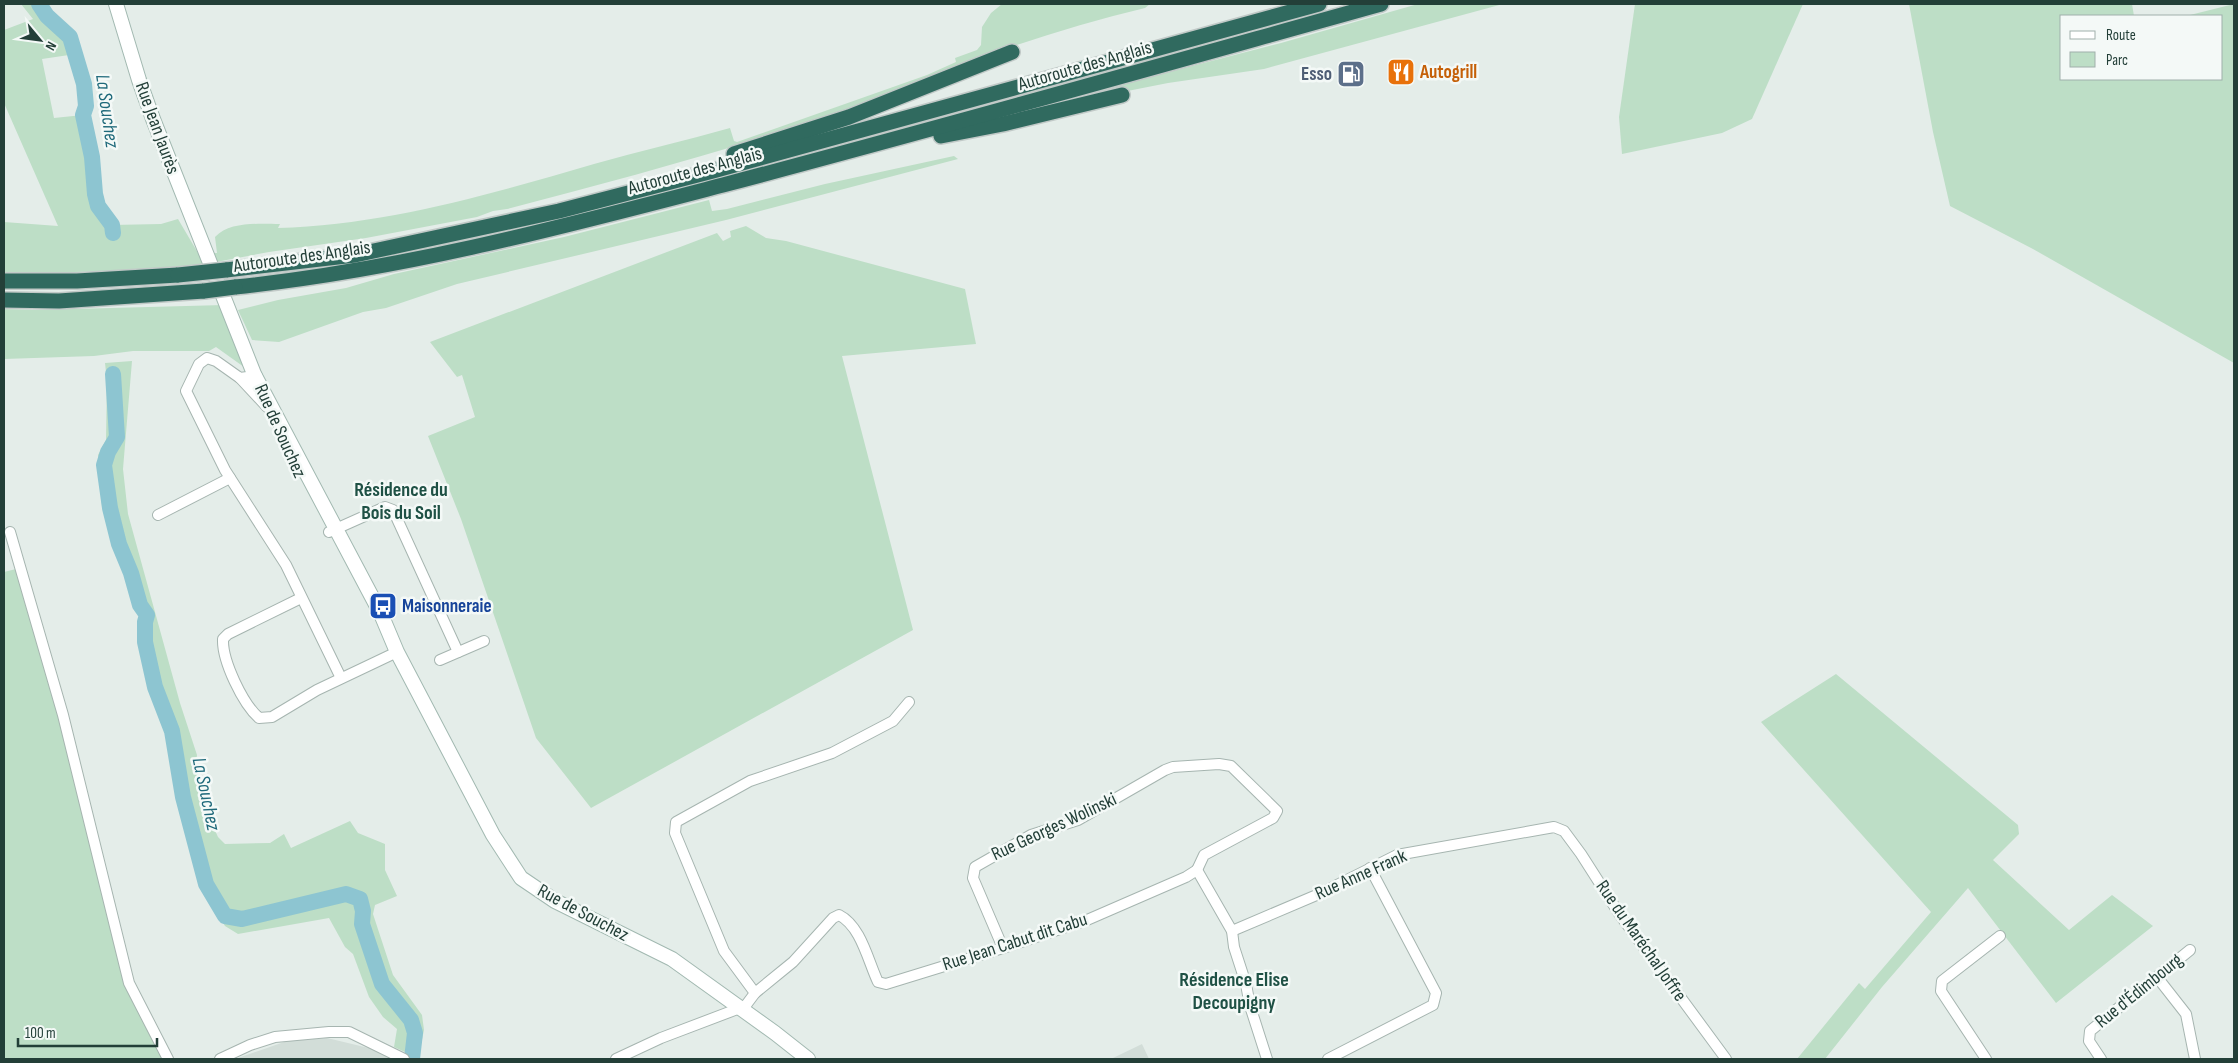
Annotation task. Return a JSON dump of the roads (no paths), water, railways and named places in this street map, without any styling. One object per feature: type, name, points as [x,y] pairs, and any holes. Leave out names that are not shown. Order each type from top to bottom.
[{"type":"highway","name":"Autoroute des Anglais","points":[[4,281],[77,281],[226,270],[355,255],[513,222],[713,171],[1319,4]]},
{"type":"highway","name":"Autoroute des Anglais","points":[[4,300],[59,301],[204,291],[292,282],[492,244],[865,148],[1381,4]]},
{"type":"highway","points":[[624,193],[651,178],[775,143],[858,114],[1012,52]]},
{"type":"highway","points":[[865,148],[904,143],[1003,124],[1122,95]]},
{"type":"main road","name":"Rue Jean Jaurès","points":[[116,4],[139,80],[194,214],[205,249],[255,376]]},
{"type":"main road","name":"Rue de Souchez","points":[[255,376],[267,407],[332,530]]},
{"type":"main road","name":"Rue de Souchez","points":[[255,376],[284,426],[383,634],[397,652],[493,835],[521,878],[554,901],[672,959],[808,1059]]},
{"type":"street","points":[[267,407],[240,378],[207,358],[202,360],[186,391],[230,478],[286,565],[341,678]]},
{"type":"street","points":[[240,378],[255,376]]},
{"type":"street","points":[[158,515],[230,478]]},
{"type":"street","points":[[332,530],[385,507],[393,510],[458,652]]},
{"type":"street","points":[[10,532],[63,715],[128,983],[168,1059]]},
{"type":"street","points":[[301,598],[228,634],[223,639],[222,650],[251,710],[259,718],[272,717],[341,678],[397,652]]},
{"type":"street","points":[[440,660],[484,641]]},
{"type":"street","points":[[616,1059],[628,1057],[661,1038],[740,1008],[746,1004],[754,993],[724,951],[674,833],[676,822],[750,781],[832,752],[894,721],[909,702]]},
{"type":"street","name":"Rue Georges Wolinski","points":[[1002,948],[973,878],[975,867],[1031,834],[1078,820],[1173,767],[1220,764],[1231,766],[1277,811],[1273,818],[1204,855],[1197,870]]},
{"type":"street","name":"Rue Anne Frank","points":[[1232,931],[1319,894],[1396,855],[1554,828]]},
{"type":"street","name":"Rue du Maréchal Joffre","points":[[1554,828],[1564,831],[1620,915],[1726,1059]]},
{"type":"street","points":[[1328,1059],[1433,1005],[1436,993],[1370,868]]},
{"type":"street","points":[[1197,870],[1232,931],[1234,947],[1246,984],[1250,1006],[1267,1059]]},
{"type":"street","name":"Rue Jean Cabut dit Cabu","points":[[754,993],[793,962],[833,918],[839,915],[848,920],[857,933],[878,982],[886,984],[1086,920],[1186,877],[1197,870]]},
{"type":"street","points":[[1983,1058],[1941,992],[1942,981],[2000,936]]},
{"type":"street","name":"Rue d'Édimbourg","points":[[2101,1059],[2089,1041],[2090,1031],[2190,950]]},
{"type":"street","points":[[2157,977],[2186,1014],[2195,1059]]},
{"type":"street","points":[[220,1059],[250,1045],[275,1037],[349,1032],[404,1059]]},
{"type":"waterway","name":"La Souchez","points":[[39,4],[47,16],[70,37],[84,84],[86,106],[83,115],[92,157],[95,194],[98,206],[112,225],[113,233]]},
{"type":"waterway","name":"La Souchez","points":[[113,374],[117,437],[108,452],[104,465],[110,508],[119,544],[131,573],[140,605],[147,615],[145,642],[155,687],[172,731],[183,797],[206,884],[225,916],[242,919],[346,894],[360,899],[363,911],[362,924],[382,984],[411,1020],[415,1033],[412,1059]]},
{"type":"place","name":"Autogrill","points":[[1401,72]]},
{"type":"place","name":"Esso","points":[[1351,74]]},
{"type":"place","name":"Maisonneraie","points":[[383,606]]},
{"type":"district","name":"Résidence du Bois du Soil","points":[[401,502]]},
{"type":"district","name":"Résidence Elise Decoupigny","points":[[1234,992]]}]
